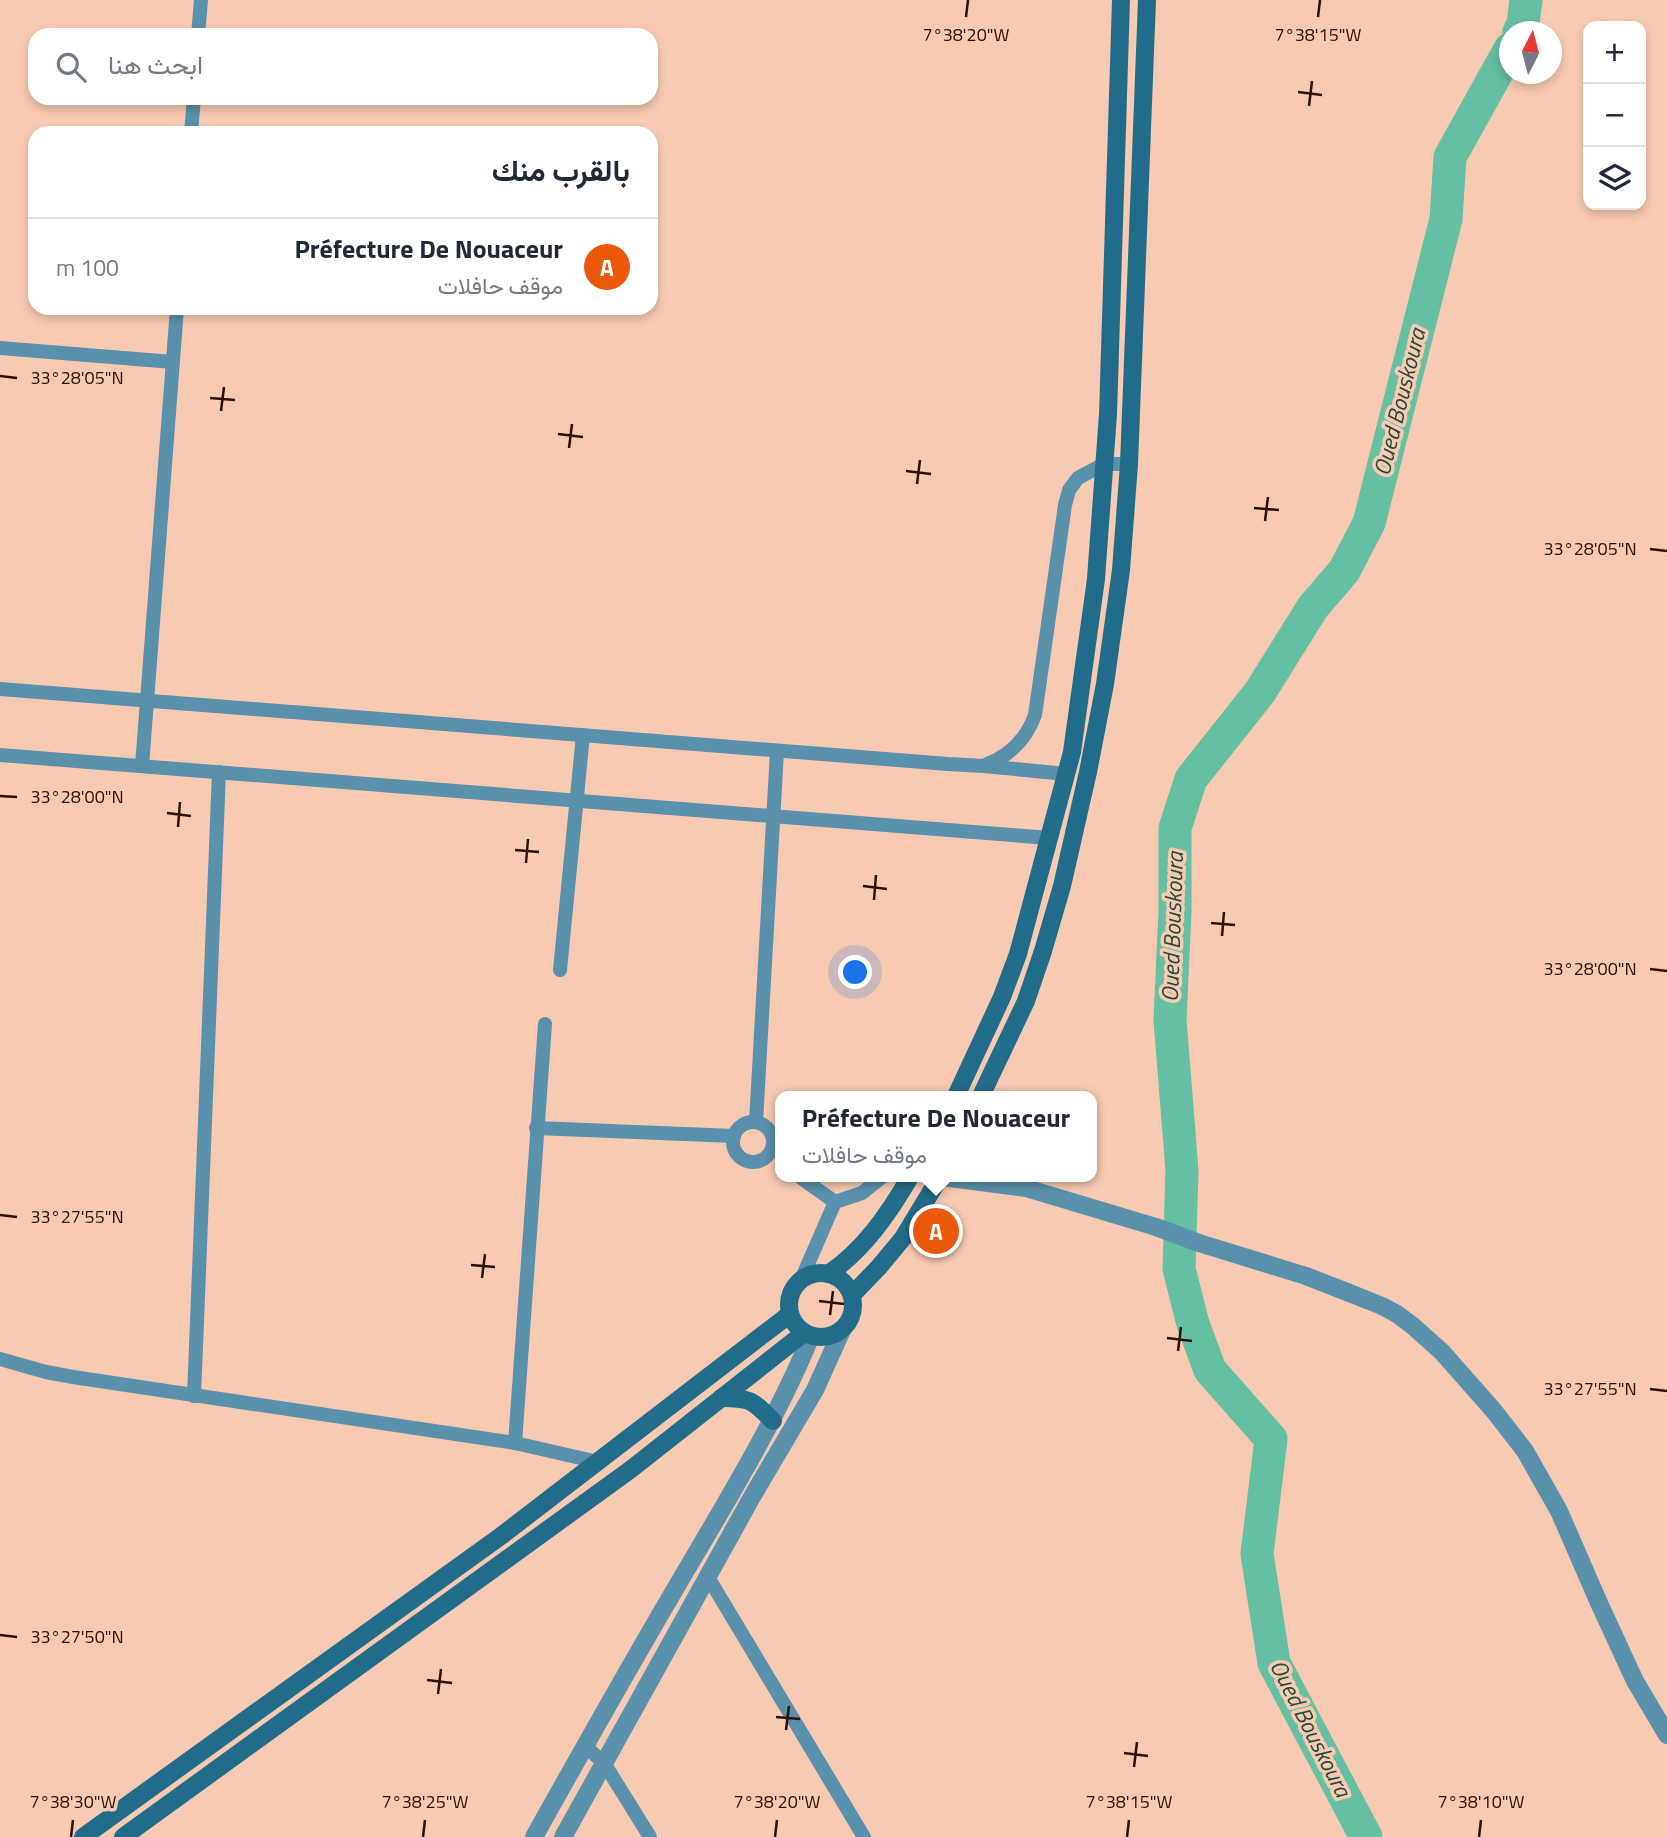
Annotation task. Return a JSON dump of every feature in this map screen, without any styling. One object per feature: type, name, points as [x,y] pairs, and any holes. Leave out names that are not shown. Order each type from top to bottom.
[{"type":"main road","points":[[958,1091],[1002,997],[1018,954],[1072,752],[1096,579],[1108,414],[1120,7],[1147,7],[1129,464],[1121,570],[1105,684],[1062,886],[1043,951],[1026,1001],[983,1091]]},
{"type":"main road","points":[[828,1274],[846,1285],[852,1295],[851,1317],[842,1329],[827,1337],[807,1334],[793,1322],[790,1314],[790,1295],[795,1287],[809,1276],[828,1274],[840,1266],[892,1208],[908,1182]]},
{"type":"main road","points":[[852,1295],[903,1238],[938,1182]]},
{"type":"main road","points":[[83,1837],[502,1536],[790,1314]]},
{"type":"main road","points":[[123,1837],[630,1470],[807,1334]]},
{"type":"main road","points":[[721,1398],[744,1398],[751,1401],[772,1421]]},
{"type":"street","points":[[199,28],[201,0]]},
{"type":"street","points":[[192,126],[193,105]]},
{"type":"street","points":[[142,766],[176,315]]},
{"type":"street","points":[[0,348],[173,362]]},
{"type":"street","points":[[984,765],[996,761],[1016,747],[1031,727],[1038,702],[1069,490],[1078,478],[1104,464],[1129,464]]},
{"type":"street","points":[[0,689],[984,765],[1066,774]]},
{"type":"street","points":[[560,970],[583,735]]},
{"type":"street","points":[[755,1122],[777,751]]},
{"type":"street","points":[[0,755],[1049,838]]},
{"type":"street","points":[[194,1396],[219,772]]},
{"type":"street","points":[[514,1443],[545,1024]]},
{"type":"street","points":[[755,1122],[762,1124],[772,1134],[775,1158],[758,1161],[744,1160],[738,1156],[733,1143],[737,1130],[742,1125],[755,1122]]},
{"type":"street","points":[[536,1128],[734,1136]]},
{"type":"street","points":[[807,1182],[835,1202]]},
{"type":"street","points":[[801,1280],[835,1202],[862,1193],[876,1182]]},
{"type":"street","points":[[980,1182],[1026,1188]]},
{"type":"street","points":[[1013,1182],[1306,1276],[1382,1306],[1413,1326],[1442,1352],[1510,1431],[1542,1479],[1635,1681],[1667,1735]]},
{"type":"street","points":[[563,1837],[753,1495],[815,1390],[842,1329]]},
{"type":"street","points":[[534,1837],[772,1421],[796,1373],[807,1334]]},
{"type":"street","points":[[0,1359],[46,1372],[514,1443],[598,1462]]},
{"type":"street","points":[[708,1577],[864,1837]]},
{"type":"street","points":[[585,1746],[604,1763],[650,1837]]},
{"type":"waterway","name":"Oued Bouskoura","points":[[1523,21],[1526,0]]},
{"type":"waterway","name":"Oued Bouskoura","points":[[1366,1837],[1274,1663],[1257,1554],[1271,1439],[1210,1370],[1193,1324],[1179,1269],[1182,1171],[1170,1020],[1175,911],[1175,828],[1191,779],[1260,692],[1313,607],[1344,571],[1369,523],[1446,219],[1450,157],[1499,69]]},
{"type":"place","name":"Préfecture De Nouaceur","points":[[936,1231]]}]
